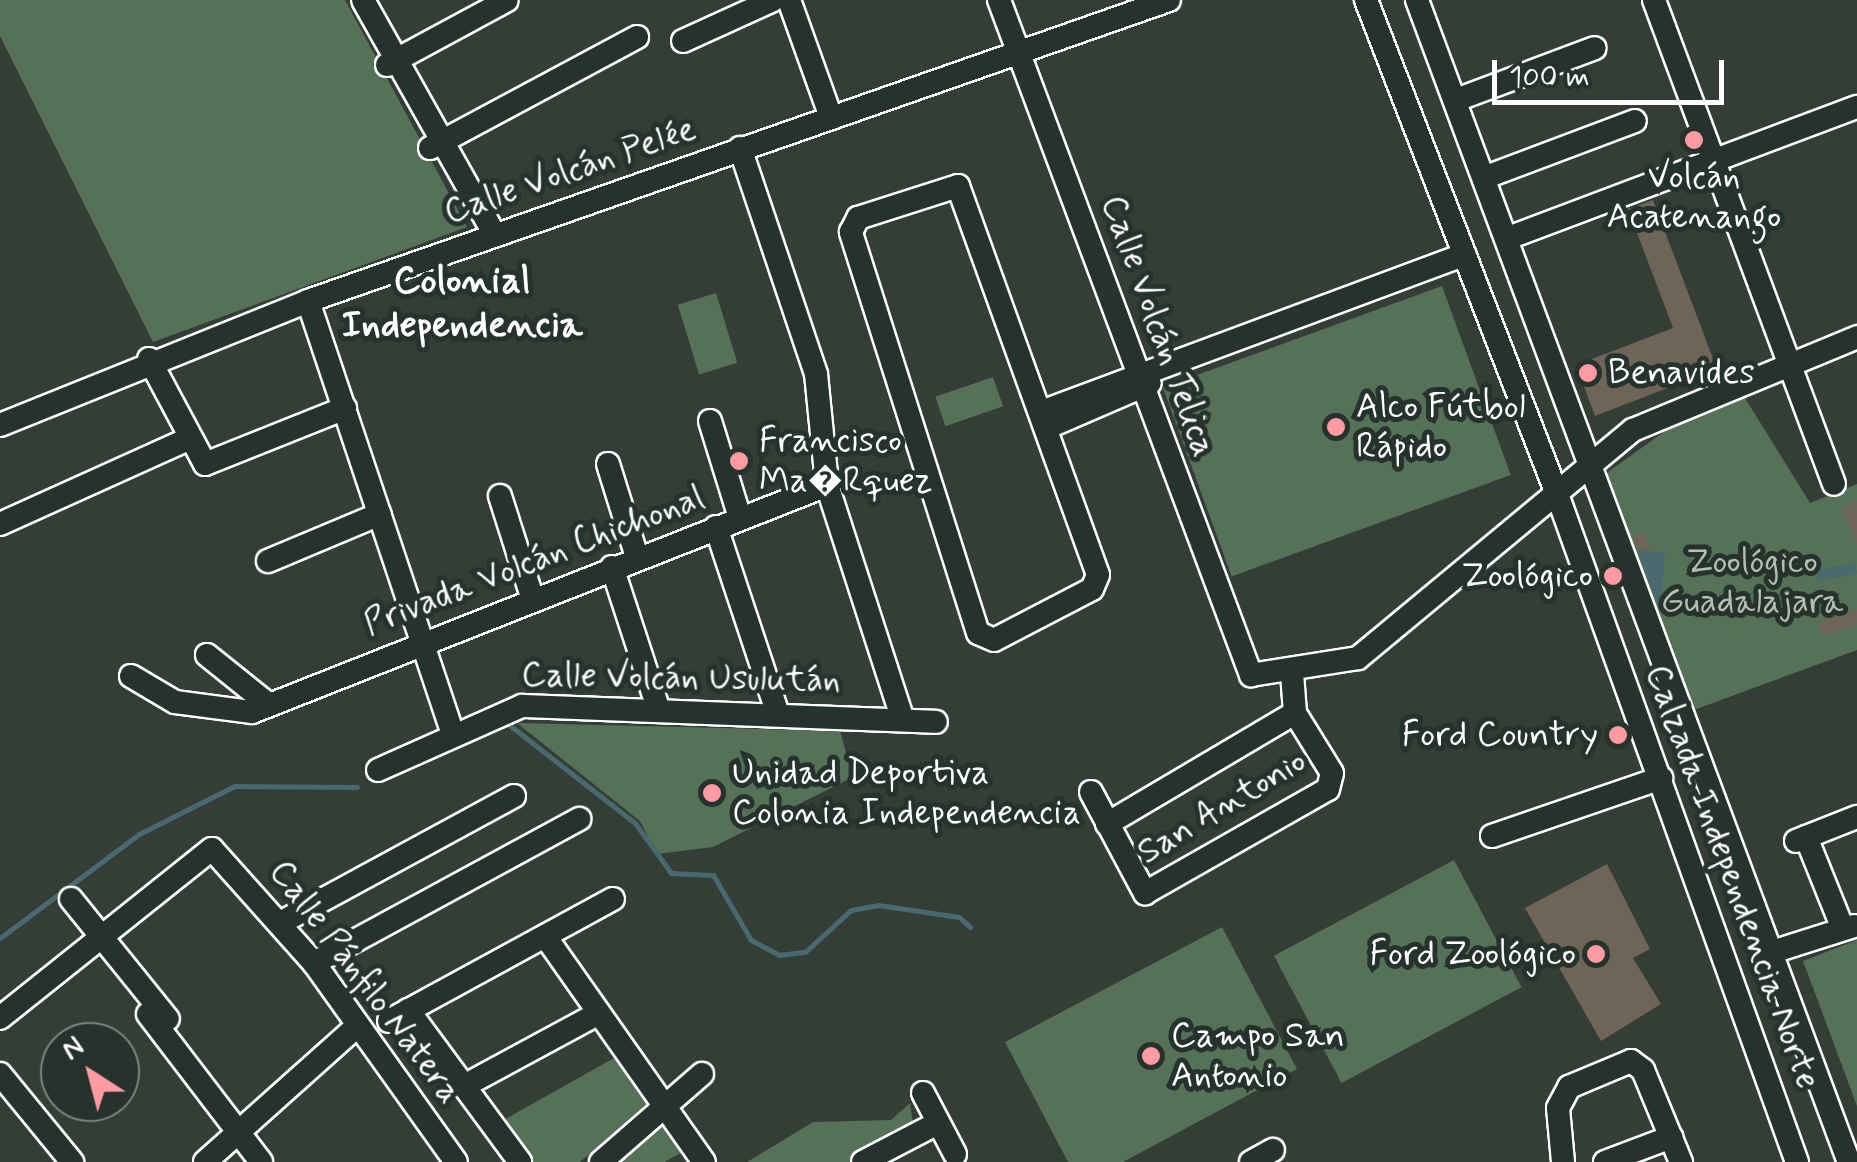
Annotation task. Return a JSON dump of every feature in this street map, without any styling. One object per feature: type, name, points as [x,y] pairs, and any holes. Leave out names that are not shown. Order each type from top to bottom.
[{"type":"street","points":[[361,0],[487,238]]},
{"type":"street","points":[[392,62],[507,0]]},
{"type":"street","points":[[683,42],[774,0]]},
{"type":"street","points":[[790,0],[831,117]]},
{"type":"street","name":"Calle Volcán Telica","points":[[999,0],[1022,50],[1148,378],[1251,675],[1292,672]]},
{"type":"street","name":"Calle Volcán Pelée","points":[[0,425],[149,359],[308,301],[1169,0]]},
{"type":"street","name":"Calzada Independencia Norte","points":[[1366,0],[1557,494],[1797,1162]]},
{"type":"street","name":"Calzada Independencia Norte","points":[[1417,0],[1593,464],[1849,1162]]},
{"type":"street","points":[[1654,0],[1834,484]]},
{"type":"street","points":[[436,145],[636,37]]},
{"type":"street","points":[[1456,100],[1595,48]]},
{"type":"street","points":[[1508,238],[1857,107]]},
{"type":"street","points":[[1486,177],[1634,121]]},
{"type":"street","points":[[740,148],[816,374],[827,485],[902,717]]},
{"type":"street","points":[[958,186],[1055,416],[1097,583],[984,640],[852,224],[958,186]]},
{"type":"street","points":[[1055,416],[1465,254]]},
{"type":"street","points":[[308,301],[453,735]]},
{"type":"street","points":[[1292,672],[1358,658],[1664,410],[1857,337]]},
{"type":"street","points":[[149,359],[198,458],[216,463],[345,408]]},
{"type":"street","points":[[710,421],[740,518]]},
{"type":"street","points":[[0,524],[188,439]]},
{"type":"street","points":[[608,464],[637,557]]},
{"type":"street","name":"Privada Volcán Chichonal","points":[[131,676],[207,710],[268,704],[422,639],[827,485]]},
{"type":"street","points":[[500,496],[532,597]]},
{"type":"street","points":[[268,560],[380,514]]},
{"type":"street","points":[[716,527],[778,714]]},
{"type":"street","points":[[612,567],[659,711]]},
{"type":"street","points":[[207,655],[268,704]]},
{"type":"street","name":"San Antonio","points":[[1091,792],[1138,887],[1155,892],[1328,789],[1332,773],[1295,713],[1292,672]]},
{"type":"street","name":"Calle Volcán Usulután","points":[[378,770],[522,706],[902,717],[936,722]]},
{"type":"street","name":"San Antonio","points":[[1107,824],[1295,713]]},
{"type":"street","points":[[1492,836],[1661,778]]},
{"type":"street","points":[[282,922],[514,796]]},
{"type":"street","points":[[1772,952],[1850,927],[1801,839],[1857,818]]},
{"type":"street","points":[[314,963],[579,819]]},
{"type":"street","name":"Calle Pánfilo Natera","points":[[101,937],[212,850],[282,922],[456,1162]]},
{"type":"street","points":[[71,899],[261,1162]]},
{"type":"street","points":[[520,1162],[464,1086],[398,1016],[613,899]]},
{"type":"street","points":[[545,936],[665,1106],[693,1159]]},
{"type":"street","points":[[0,1018],[101,937]]},
{"type":"street","points":[[464,1086],[599,1012]]},
{"type":"street","points":[[206,1162],[358,1025]]},
{"type":"street","points":[[1563,1162],[1558,1108],[1569,1087],[1638,1064],[1681,1162]]},
{"type":"street","points":[[0,1074],[72,1162]]},
{"type":"street","points":[[600,1162],[702,1074]]},
{"type":"street","points":[[923,1092],[934,1125],[955,1154]]},
{"type":"street","points":[[863,1162],[934,1125]]},
{"type":"street","points":[[1607,1162],[1672,1137]]},
{"type":"street","points":[[1251,1162],[1273,1150]]},
{"type":"green space","points":[[0,0],[345,0],[467,227],[153,342],[0,36]]},
{"type":"green space","name":"Alco Fútbol Rápido","points":[[1442,286],[1511,475],[1232,576],[1163,388]]},
{"type":"green space","points":[[716,293],[737,363],[699,375],[678,305]]},
{"type":"green space","points":[[993,377],[1003,406],[945,426],[935,397]]},
{"type":"green space","name":"Zoológico Guadalajara","points":[[1745,398],[1810,503],[1857,484],[1857,650],[1694,710],[1605,474],[1668,429]]},
{"type":"green space","name":"Unidad Deportiva Colonia Independencia","points":[[517,723],[840,731],[853,777],[713,847],[657,854],[640,821]]},
{"type":"green space","name":"Campo San Antonio","points":[[1454,860],[1522,987],[1341,1083],[1274,956]]},
{"type":"green space","name":"Campo San Antonio","points":[[1222,927],[1297,1069],[1123,1162],[1068,1162],[1005,1042]]},
{"type":"green space","points":[[1857,940],[1857,1106],[1803,961]]},
{"type":"green space","points":[[614,1058],[646,1104],[580,1162],[527,1162],[498,1123]]},
{"type":"green space","points":[[910,1103],[914,1130],[851,1162],[747,1162],[813,1122],[891,1120]]},
{"type":"green space","points":[[664,1122],[685,1151],[664,1162],[620,1162]]},
{"type":"water","points":[[1638,550],[1665,553],[1660,610]]},
{"type":"water","points":[[1855,563],[1857,574],[1818,581],[1816,570]]},
{"type":"building","points":[[1653,200],[1717,369],[1595,416],[1576,365],[1673,328],[1628,209]]},
{"type":"building","points":[[1857,501],[1857,544],[1856,544],[1842,507]]},
{"type":"building","points":[[1644,532],[1651,552],[1638,550],[1633,537]]},
{"type":"building","points":[[1857,609],[1857,624],[1823,636],[1818,623]]},
{"type":"building","name":"Ford Zoológico","points":[[1607,864],[1650,949],[1633,958],[1661,1004],[1601,1041],[1525,908]]},
{"type":"waterway","points":[[503,720],[635,823],[671,873],[713,875],[751,940],[779,955],[805,952],[851,910],[878,905],[959,917],[970,927]]},
{"type":"waterway","points":[[0,938],[139,834],[235,786],[357,787]]},
{"type":"place","name":"Volcán Acatenango","points":[[1694,140]]},
{"type":"place","name":"Benavides","points":[[1588,373]]},
{"type":"place","name":"Alco Fútbol Rápido","points":[[1336,427]]},
{"type":"place","name":"Francisco Ma�Rquez","points":[[739,461]]},
{"type":"place","name":"Zoológico","points":[[1613,576]]},
{"type":"place","name":"Ford Country","points":[[1618,735]]},
{"type":"place","name":"Unidad Deportiva Colonia Independencia","points":[[712,793]]},
{"type":"place","name":"Ford Zoológico","points":[[1596,954]]},
{"type":"place","name":"Campo San Antonio","points":[[1151,1056]]},
{"type":"district","name":"Colonial Independencia","points":[[462,304]]}]
